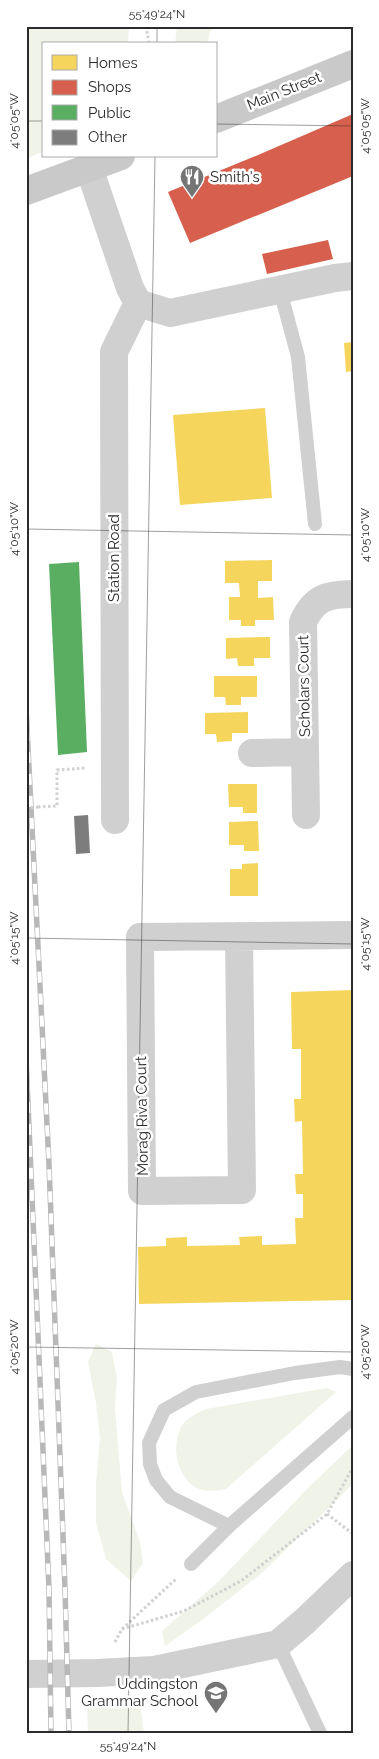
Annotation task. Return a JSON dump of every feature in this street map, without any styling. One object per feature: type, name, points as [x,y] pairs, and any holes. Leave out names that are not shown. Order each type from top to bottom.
[{"type":"main road","name":"Main Street","points":[[218,118],[353,64]]},
{"type":"main road","points":[[31,188],[116,158]]},
{"type":"street","points":[[89,168],[130,288],[138,302],[170,313],[353,276]]},
{"type":"street","name":"Station Road","points":[[115,820],[114,352],[138,302]]},
{"type":"street","name":"Scholars Court","points":[[306,815],[303,622],[309,608],[321,599],[342,594],[353,594]]},
{"type":"street","name":"Scholars Court","points":[[252,753],[305,752]]},
{"type":"street","name":"Morag Riva Court","points":[[239,936],[242,1190],[142,1191],[140,937],[239,936],[353,935]]},
{"type":"street","points":[[26,1674],[154,1670],[278,1644],[305,1621],[351,1576]]},
{"type":"lane","points":[[280,290],[298,357],[315,524]]},
{"type":"lane","points":[[229,1526],[170,1497],[156,1480],[150,1464],[149,1443],[164,1410],[196,1392],[294,1373],[340,1367],[353,1369]]},
{"type":"lane","points":[[191,1564],[229,1526],[353,1417]]},
{"type":"lane","points":[[278,1644],[320,1733]]},
{"type":"path","points":[[146,26],[150,42]]},
{"type":"path","points":[[26,808],[57,806],[58,777]]},
{"type":"path","points":[[122,1629],[184,1611],[241,1581],[326,1514],[353,1467]]},
{"type":"path","points":[[326,1514],[353,1534]]},
{"type":"path","points":[[97,1673],[122,1629],[191,1564]]},
{"type":"shaded area","points":[[26,26],[128,26],[128,42],[42,42],[42,152],[26,159]]},
{"type":"shaded area","points":[[177,26],[212,26],[208,42],[175,42]]},
{"type":"shaded area","points":[[96,1344],[112,1352],[117,1378],[115,1408],[122,1492],[140,1542],[143,1563],[131,1581],[106,1559],[96,1523],[96,1483],[100,1438],[96,1403],[88,1362]]},
{"type":"shaded area","points":[[327,1388],[336,1392],[226,1489],[202,1490],[194,1486],[182,1473],[176,1454],[178,1435],[183,1424],[195,1414],[206,1409]]},
{"type":"shaded area","points":[[353,1445],[353,1484],[262,1573],[165,1646],[162,1631],[219,1581],[310,1486]]},
{"type":"shaded area","points":[[139,1695],[144,1733],[88,1733],[87,1704]]},
{"type":"building: Homes","points":[[353,342],[353,371],[346,372],[344,343]]},
{"type":"building: Homes","points":[[265,408],[272,498],[180,505],[173,415]]},
{"type":"building: Homes","points":[[272,560],[272,581],[258,581],[258,598],[273,597],[274,620],[255,620],[255,626],[241,626],[241,620],[229,620],[229,597],[240,597],[239,583],[225,583],[225,561]]},
{"type":"building: Homes","points":[[270,637],[270,658],[254,658],[254,666],[238,666],[237,658],[226,659],[226,638]]},
{"type":"building: Homes","points":[[214,676],[257,676],[257,697],[241,697],[241,705],[226,705],[225,697],[214,697]]},
{"type":"building: Homes","points":[[248,712],[248,733],[232,733],[232,741],[217,742],[216,734],[205,734],[205,713]]},
{"type":"building: Homes","points":[[228,784],[257,784],[257,813],[243,813],[243,807],[229,807]]},
{"type":"building: Homes","points":[[258,821],[259,851],[244,851],[244,845],[229,845],[229,822]]},
{"type":"building: Homes","points":[[258,863],[258,896],[230,896],[230,869],[242,869],[242,864]]},
{"type":"building: Homes","points":[[353,990],[353,1223],[351,1223],[353,1300],[139,1304],[138,1247],[166,1246],[166,1238],[187,1237],[187,1246],[240,1245],[239,1237],[262,1236],[262,1245],[296,1244],[295,1218],[303,1218],[303,1194],[296,1194],[295,1174],[303,1174],[302,1121],[295,1122],[294,1099],[301,1099],[301,1049],[292,1049],[291,992]]},
{"type":"building: Shops","points":[[353,114],[353,176],[190,243],[168,192]]},
{"type":"building: Shops","points":[[328,240],[333,259],[267,274],[262,254]]},
{"type":"building: Public","points":[[79,562],[87,752],[58,755],[49,564]]},
{"type":"building: Other","points":[[88,815],[90,853],[76,854],[74,816]]},
{"type":"railway","points":[[26,708],[49,1164],[69,1733]]},
{"type":"railway","points":[[26,1058],[49,1589],[51,1733]]},
{"type":"place","name":"Smith's","points":[[192,198]]},
{"type":"place","name":"Uddingston Grammar School","points":[[216,1714]]}]
